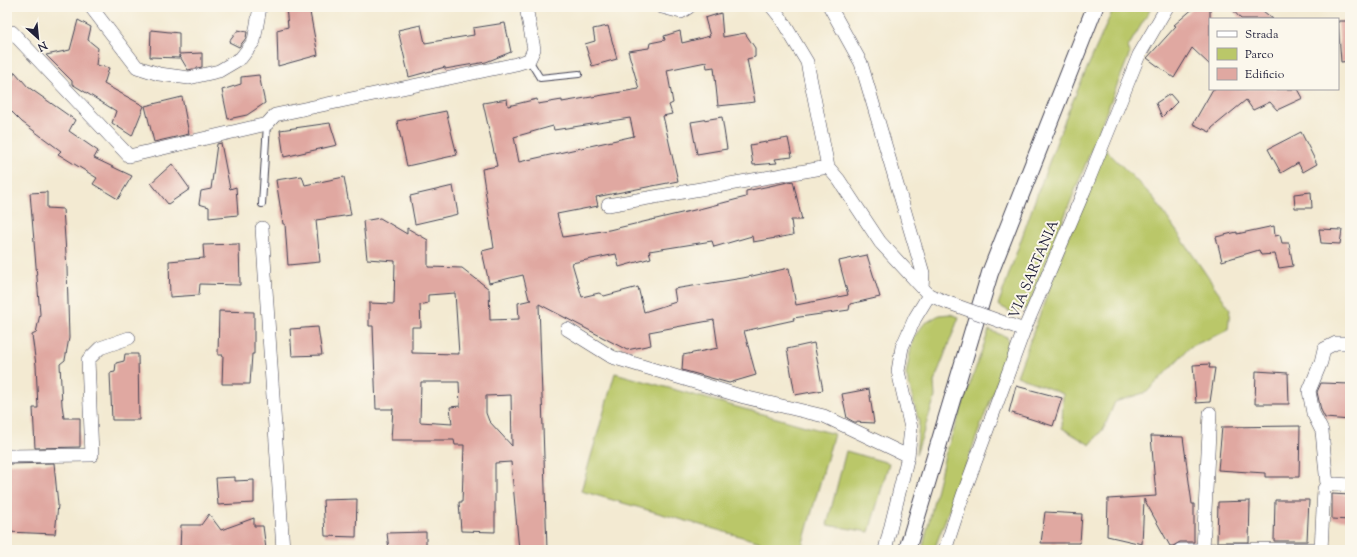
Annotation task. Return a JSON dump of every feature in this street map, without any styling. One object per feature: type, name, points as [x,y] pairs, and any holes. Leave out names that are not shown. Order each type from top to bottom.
[{"type":"street","points":[[91,7],[137,67],[159,74],[190,78],[219,70],[241,58],[254,41],[260,7]]},
{"type":"street","points":[[12,32],[129,156],[267,124],[275,115],[529,60],[534,49],[526,7]]},
{"type":"street","points":[[662,7],[680,12],[689,7]]},
{"type":"street","points":[[772,7],[780,17],[807,62],[828,167],[839,180],[880,242],[925,291],[949,303],[1024,330]]},
{"type":"street","points":[[830,7],[862,63],[922,273],[925,291],[902,346],[898,371],[911,428],[908,456],[885,550]]},
{"type":"street","points":[[907,550],[990,273],[1095,7]]},
{"type":"street","name":"VIA SARTANIA","points":[[945,550],[963,495],[1024,330],[1084,192],[1139,55],[1167,7]]},
{"type":"street","points":[[608,205],[828,167]]},
{"type":"street","points":[[262,228],[283,550]]},
{"type":"street","points":[[567,329],[612,356],[744,397],[824,416],[908,456]]},
{"type":"street","points":[[7,456],[92,455],[88,360],[100,348],[129,338]]},
{"type":"street","points":[[1180,550],[1321,550],[1324,489],[1327,485],[1322,431],[1313,413],[1309,390],[1324,350],[1336,343],[1350,343]]},
{"type":"street","points":[[1203,549],[1210,413]]},
{"type":"street","points":[[1327,485],[1350,485]]},
{"type":"lane","points":[[529,60],[540,78],[579,74]]},
{"type":"lane","points":[[262,204],[267,124]]},
{"type":"green space","points":[[1114,7],[1152,7],[1128,47],[1130,53],[1028,308],[1013,313],[998,305],[1067,114]]},
{"type":"green space","points":[[1102,146],[1153,197],[1230,309],[1228,330],[1190,347],[1147,392],[1115,402],[1104,428],[1090,445],[1062,428],[1063,394],[1017,376]]},
{"type":"green space","points":[[950,314],[959,317],[934,382],[935,397],[916,455],[919,422],[906,374],[913,338],[924,324],[939,315]]},
{"type":"green space","points":[[989,330],[1007,337],[1010,348],[934,550],[922,550],[945,455]]},
{"type":"green space","points":[[615,373],[834,434],[801,550],[788,550],[581,491]]},
{"type":"green space","points":[[846,451],[889,463],[869,532],[827,525]]},
{"type":"building","points":[[286,7],[309,7],[318,55],[278,66],[277,30],[288,27]]},
{"type":"building","points":[[1195,7],[1210,7],[1209,64],[1192,48],[1174,78],[1147,58],[1176,26],[1174,25]]},
{"type":"building","points":[[1230,7],[1258,7],[1272,18],[1240,18]]},
{"type":"building","points":[[721,13],[723,37],[745,33],[755,48],[755,57],[747,59],[755,102],[718,106],[714,67],[707,68],[706,62],[667,70],[673,103],[669,105],[672,114],[663,116],[678,181],[596,197],[598,206],[557,214],[563,237],[609,230],[703,208],[746,197],[746,191],[793,181],[802,220],[791,220],[793,235],[753,242],[752,236],[714,247],[712,241],[649,251],[651,258],[619,267],[616,254],[572,263],[582,297],[599,293],[604,296],[638,287],[644,312],[676,302],[674,289],[743,278],[789,268],[796,305],[848,295],[839,261],[867,255],[880,297],[850,304],[849,310],[793,318],[794,320],[744,331],[756,375],[729,383],[682,370],[683,355],[718,348],[714,320],[649,332],[651,345],[627,350],[539,304],[547,550],[519,550],[511,462],[495,463],[495,532],[461,531],[459,502],[462,502],[464,445],[455,445],[454,440],[391,440],[393,409],[376,409],[373,326],[369,326],[369,303],[394,304],[395,261],[367,259],[363,221],[380,218],[407,234],[407,228],[428,240],[428,267],[462,268],[489,289],[490,320],[519,319],[518,303],[531,300],[529,299],[523,275],[489,283],[482,251],[494,248],[482,169],[497,166],[483,103],[507,99],[508,106],[537,99],[538,104],[562,100],[562,102],[639,89],[628,51],[649,48],[650,43],[665,40],[664,36],[680,31],[682,43],[710,36],[705,18]],"holes":[[[630,118],[634,136],[519,162],[514,137],[553,126],[554,130]],[[455,293],[459,354],[412,353],[412,327],[421,327],[420,305],[428,303],[428,295]],[[421,382],[459,382],[460,406],[450,407],[452,424],[420,422]],[[511,395],[512,446],[489,421],[486,413],[486,396]]]},
{"type":"building","points":[[78,20],[91,27],[88,40],[98,48],[96,65],[109,68],[104,84],[144,106],[132,136],[112,123],[116,111],[72,84],[72,81],[46,55],[70,50]]},
{"type":"building","points":[[1339,21],[1350,21],[1350,61],[1341,62]]},
{"type":"building","points":[[505,23],[511,52],[486,62],[445,69],[445,67],[409,77],[398,30],[421,25],[425,43],[474,35],[473,28]]},
{"type":"building","points":[[608,26],[617,59],[592,66],[585,44],[595,41],[593,29]]},
{"type":"building","points":[[151,30],[179,33],[179,54],[202,53],[202,67],[188,70],[179,55],[179,58],[150,57]]},
{"type":"building","points":[[238,30],[247,32],[246,38],[239,47],[229,42]]},
{"type":"building","points":[[15,72],[28,87],[75,120],[69,131],[98,151],[94,158],[132,176],[118,199],[93,184],[97,178],[58,154],[61,151],[22,122],[7,107],[7,89]]},
{"type":"building","points":[[259,75],[265,103],[247,115],[228,119],[222,90],[241,84],[241,77]]},
{"type":"building","points":[[1212,90],[1299,90],[1303,98],[1277,110],[1270,102],[1253,110],[1246,100],[1212,128],[1210,132],[1193,124]]},
{"type":"building","points":[[1170,94],[1177,102],[1162,117],[1156,103]]},
{"type":"building","points":[[182,97],[189,134],[154,142],[145,106]]},
{"type":"building","points":[[446,111],[457,155],[407,166],[397,121]]},
{"type":"building","points":[[722,117],[727,149],[697,154],[691,122]]},
{"type":"building","points":[[330,123],[337,145],[284,157],[280,130]]},
{"type":"building","points":[[1301,132],[1317,164],[1303,172],[1298,163],[1281,173],[1268,149]]},
{"type":"building","points":[[788,138],[792,157],[775,159],[777,163],[753,165],[750,145]]},
{"type":"building","points":[[221,143],[230,189],[236,187],[238,215],[209,218],[209,207],[199,204],[201,191],[211,189],[217,144]]},
{"type":"building","points":[[172,164],[190,189],[168,204],[151,183]]},
{"type":"building","points":[[302,176],[305,185],[344,177],[351,215],[316,220],[320,262],[288,265],[285,224],[283,224],[276,180]]},
{"type":"building","points":[[453,186],[458,214],[415,224],[410,196]]},
{"type":"building","points":[[47,192],[47,208],[63,209],[67,268],[69,338],[65,360],[60,364],[62,405],[64,418],[80,418],[80,447],[35,448],[33,408],[38,408],[36,365],[32,335],[36,333],[40,314],[30,193]]},
{"type":"building","points":[[1311,192],[1312,208],[1295,208],[1294,194]]},
{"type":"building","points":[[1274,226],[1275,236],[1280,235],[1282,243],[1289,243],[1293,266],[1279,268],[1275,254],[1261,255],[1259,250],[1222,261],[1216,237]]},
{"type":"building","points":[[1319,229],[1342,230],[1340,244],[1321,243]]},
{"type":"building","points":[[239,244],[240,285],[200,284],[199,295],[170,297],[169,261],[204,258],[203,245]]},
{"type":"building","points":[[219,311],[254,312],[254,354],[252,354],[250,384],[222,384],[223,355],[218,355]]},
{"type":"building","points":[[318,327],[322,355],[292,356],[290,329]]},
{"type":"building","points":[[814,343],[823,390],[795,395],[787,349]]},
{"type":"building","points":[[125,354],[138,354],[139,420],[112,420],[110,373],[115,372],[116,363],[124,361]]},
{"type":"building","points":[[1210,364],[1209,368],[1215,368],[1210,402],[1196,403],[1193,365]]},
{"type":"building","points":[[1256,371],[1288,373],[1289,404],[1255,404]]},
{"type":"building","points":[[1321,383],[1350,384],[1350,420],[1325,418],[1321,410],[1317,392]]},
{"type":"building","points":[[1016,386],[1062,398],[1053,426],[1009,412]]},
{"type":"building","points":[[869,389],[874,423],[854,422],[847,418],[842,394]]},
{"type":"building","points":[[1300,426],[1299,477],[1265,477],[1265,473],[1218,470],[1222,427]]},
{"type":"building","points":[[1151,436],[1183,437],[1192,504],[1194,504],[1194,542],[1180,542],[1170,546],[1144,499],[1142,544],[1107,536],[1108,499],[1156,496]]},
{"type":"building","points":[[54,463],[58,505],[55,534],[7,532],[7,464]]},
{"type":"building","points":[[235,477],[235,481],[254,480],[254,503],[218,505],[216,478]]},
{"type":"building","points":[[1332,494],[1350,495],[1350,520],[1332,519]]},
{"type":"building","points":[[357,499],[356,537],[325,536],[323,500]]},
{"type":"building","points":[[1275,500],[1309,500],[1307,541],[1274,541]]},
{"type":"building","points":[[1250,501],[1249,542],[1217,542],[1218,502]]},
{"type":"building","points":[[1045,512],[1082,514],[1080,543],[1041,543]]},
{"type":"building","points":[[209,514],[221,530],[254,518],[254,526],[263,526],[266,549],[234,550],[234,547],[205,550],[180,550],[181,525],[201,525]]},
{"type":"building","points":[[426,532],[426,550],[389,550],[387,533]]}]
